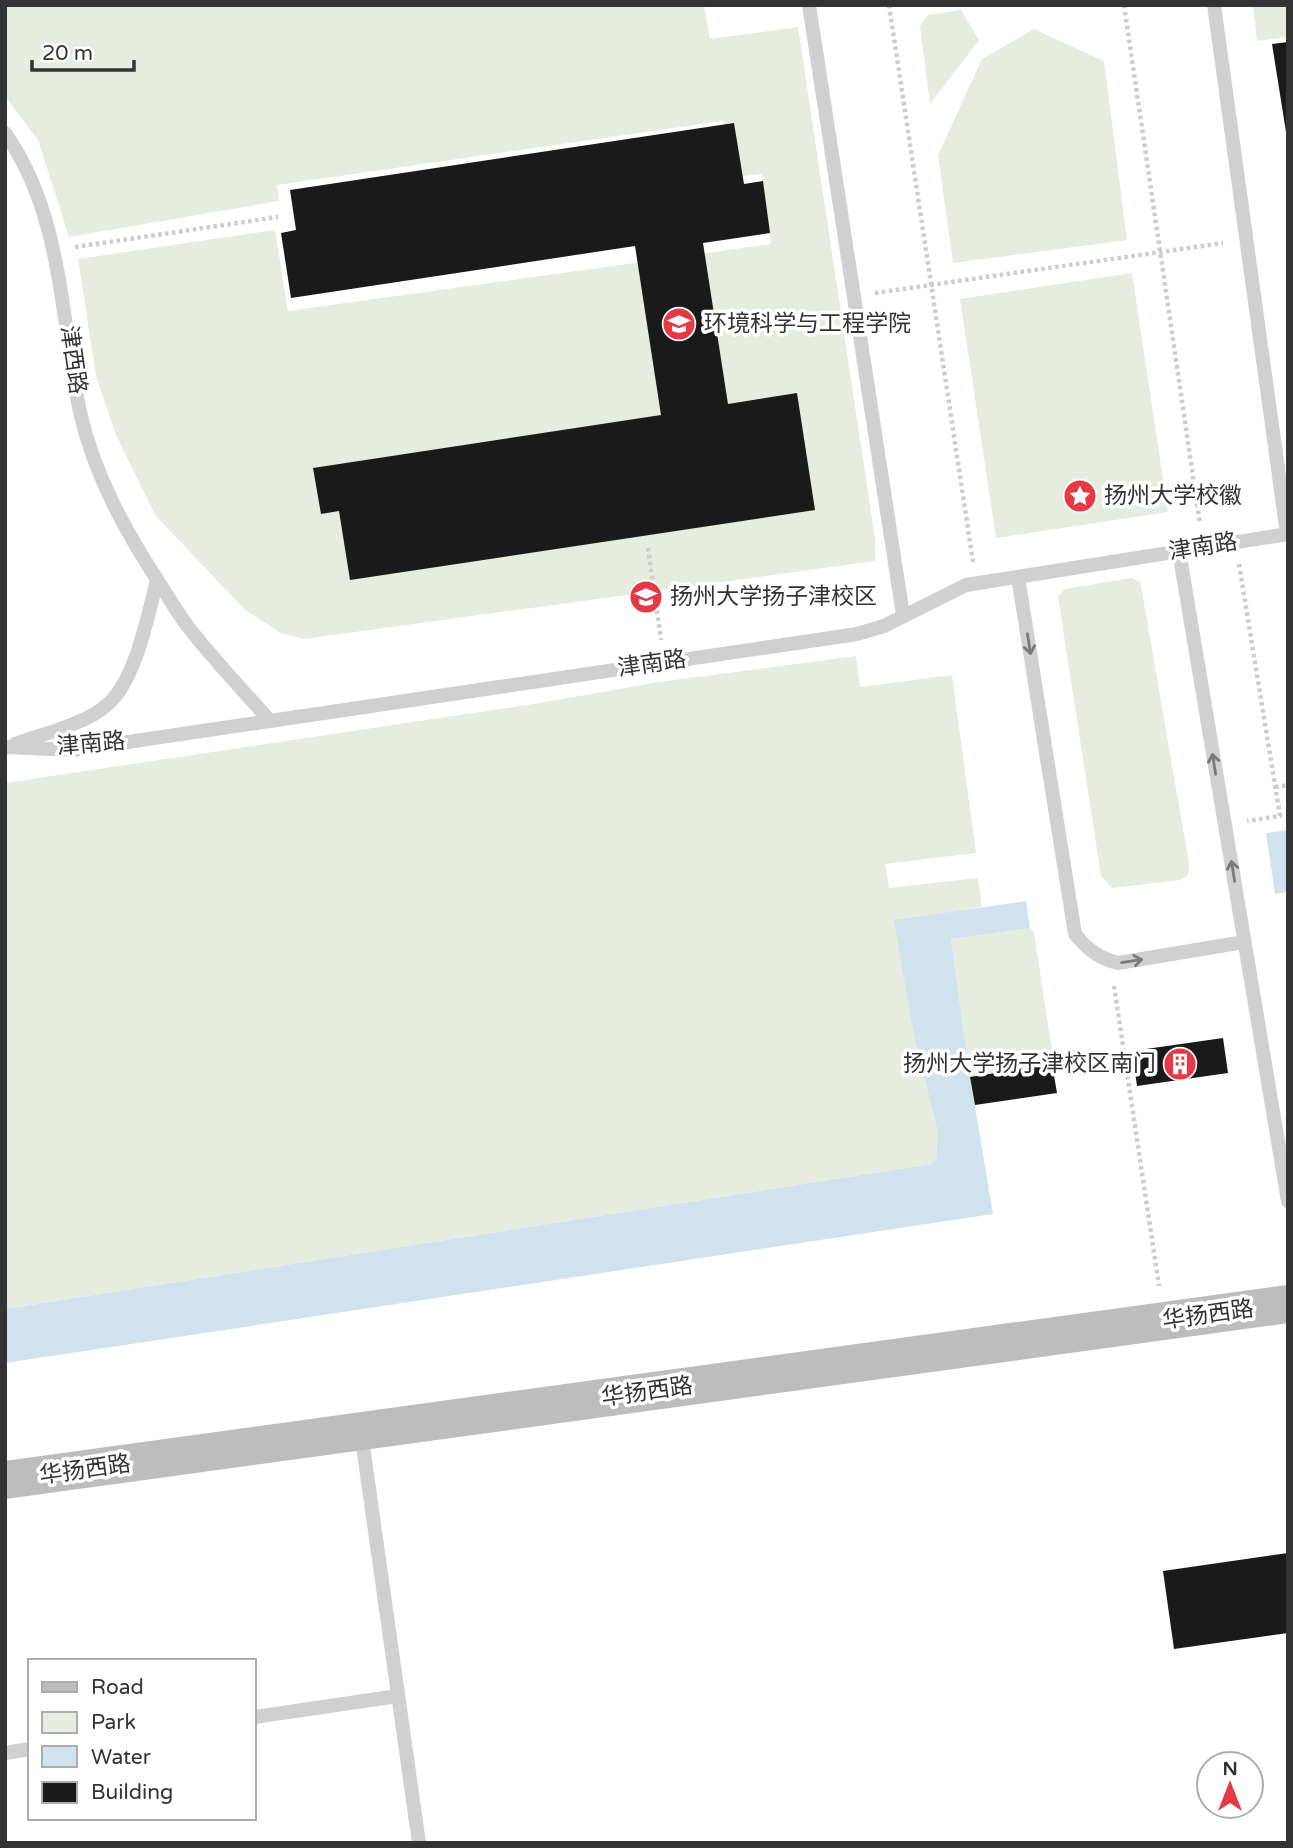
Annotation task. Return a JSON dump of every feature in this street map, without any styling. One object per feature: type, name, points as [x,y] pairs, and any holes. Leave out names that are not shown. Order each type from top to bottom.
[{"type":"main road","name":"华扬西路","points":[[5,1480],[1288,1304]]},
{"type":"lane","points":[[809,5],[903,615]]},
{"type":"lane","points":[[1214,5],[1287,534]]},
{"type":"lane","name":"津西路","points":[[5,133],[36,192],[46,219],[65,311],[80,412],[99,472],[127,534],[188,626],[269,720]]},
{"type":"lane","name":"津南路","points":[[6,747],[74,750],[858,634],[884,626],[966,585],[1287,534]]},
{"type":"lane","points":[[1179,551],[1288,1201]]},
{"type":"lane","points":[[1018,577],[1075,934],[1088,950],[1118,963],[1244,942]]},
{"type":"lane","points":[[6,747],[87,718],[109,704],[125,680],[139,647],[157,580]]},
{"type":"lane","points":[[361,1432],[419,1843]]},
{"type":"lane","points":[[256,1717],[398,1696]]},
{"type":"lane","points":[[5,1753],[28,1749]]},
{"type":"path","points":[[889,5],[976,583]]},
{"type":"path","points":[[1124,5],[1204,547]]},
{"type":"path","points":[[53,250],[278,217]]},
{"type":"path","points":[[854,296],[1246,239]]},
{"type":"path","points":[[1225,828],[1280,816],[1235,542]]},
{"type":"path","points":[[648,548],[664,662]]},
{"type":"path","points":[[1275,787],[1288,785]]},
{"type":"path","points":[[1111,961],[1164,1321]]},
{"type":"green space","points":[[5,5],[704,5],[710,39],[798,27],[875,539],[875,561],[304,639],[281,633],[245,610],[155,515],[116,435],[96,376],[78,259],[275,230],[288,311],[771,244],[762,174],[733,177],[723,121],[277,185],[279,201],[69,237],[38,140],[5,96]]},
{"type":"green space","points":[[1253,5],[1288,5],[1288,37],[1257,41]]},
{"type":"green space","points":[[961,10],[979,40],[930,104],[920,26],[928,15]]},
{"type":"green space","points":[[1034,29],[1104,61],[1127,240],[953,263],[938,155],[982,59]]},
{"type":"green space","points":[[1132,273],[1168,512],[996,538],[960,299]]},
{"type":"green space","points":[[1132,578],[1140,582],[1142,591],[1189,864],[1188,875],[1180,880],[1112,888],[1101,876],[1058,597],[1065,589]]},
{"type":"green space","points":[[856,656],[860,687],[952,675],[976,853],[885,864],[889,888],[978,878],[982,907],[895,921],[914,1037],[938,1133],[936,1160],[932,1164],[5,1309],[5,783],[534,704],[659,682]]},
{"type":"green space","points":[[1030,928],[1034,932],[1054,1064],[970,1077],[951,939]]},
{"type":"water","points":[[1288,830],[1288,892],[1275,894],[1266,833]]},
{"type":"water","points":[[1026,901],[1030,928],[951,939],[993,1214],[5,1363],[5,1309],[932,1164],[936,1160],[938,1133],[914,1037],[894,920]]},
{"type":"building","points":[[1288,42],[1288,132],[1286,132],[1272,44]]},
{"type":"building","points":[[734,123],[744,184],[763,181],[770,233],[703,243],[728,404],[797,393],[815,510],[350,580],[339,511],[321,514],[313,468],[661,415],[635,246],[291,298],[281,233],[296,230],[290,190]]},
{"type":"building","name":"扬州大学扬子津校区南门","points":[[1223,1038],[1228,1073],[1137,1086],[1132,1051]]},
{"type":"building","points":[[1052,1064],[1057,1093],[975,1105],[970,1077]]},
{"type":"building","points":[[1288,1553],[1288,1633],[1174,1649],[1163,1571]]},
{"type":"place","name":"环境科学与工程学院","points":[[679,324]]},
{"type":"place","name":"扬州大学校徽","points":[[1080,496]]},
{"type":"place","name":"扬州大学扬子津校区","points":[[646,597]]},
{"type":"place","name":"扬州大学扬子津校区南门","points":[[1180,1064]]}]
